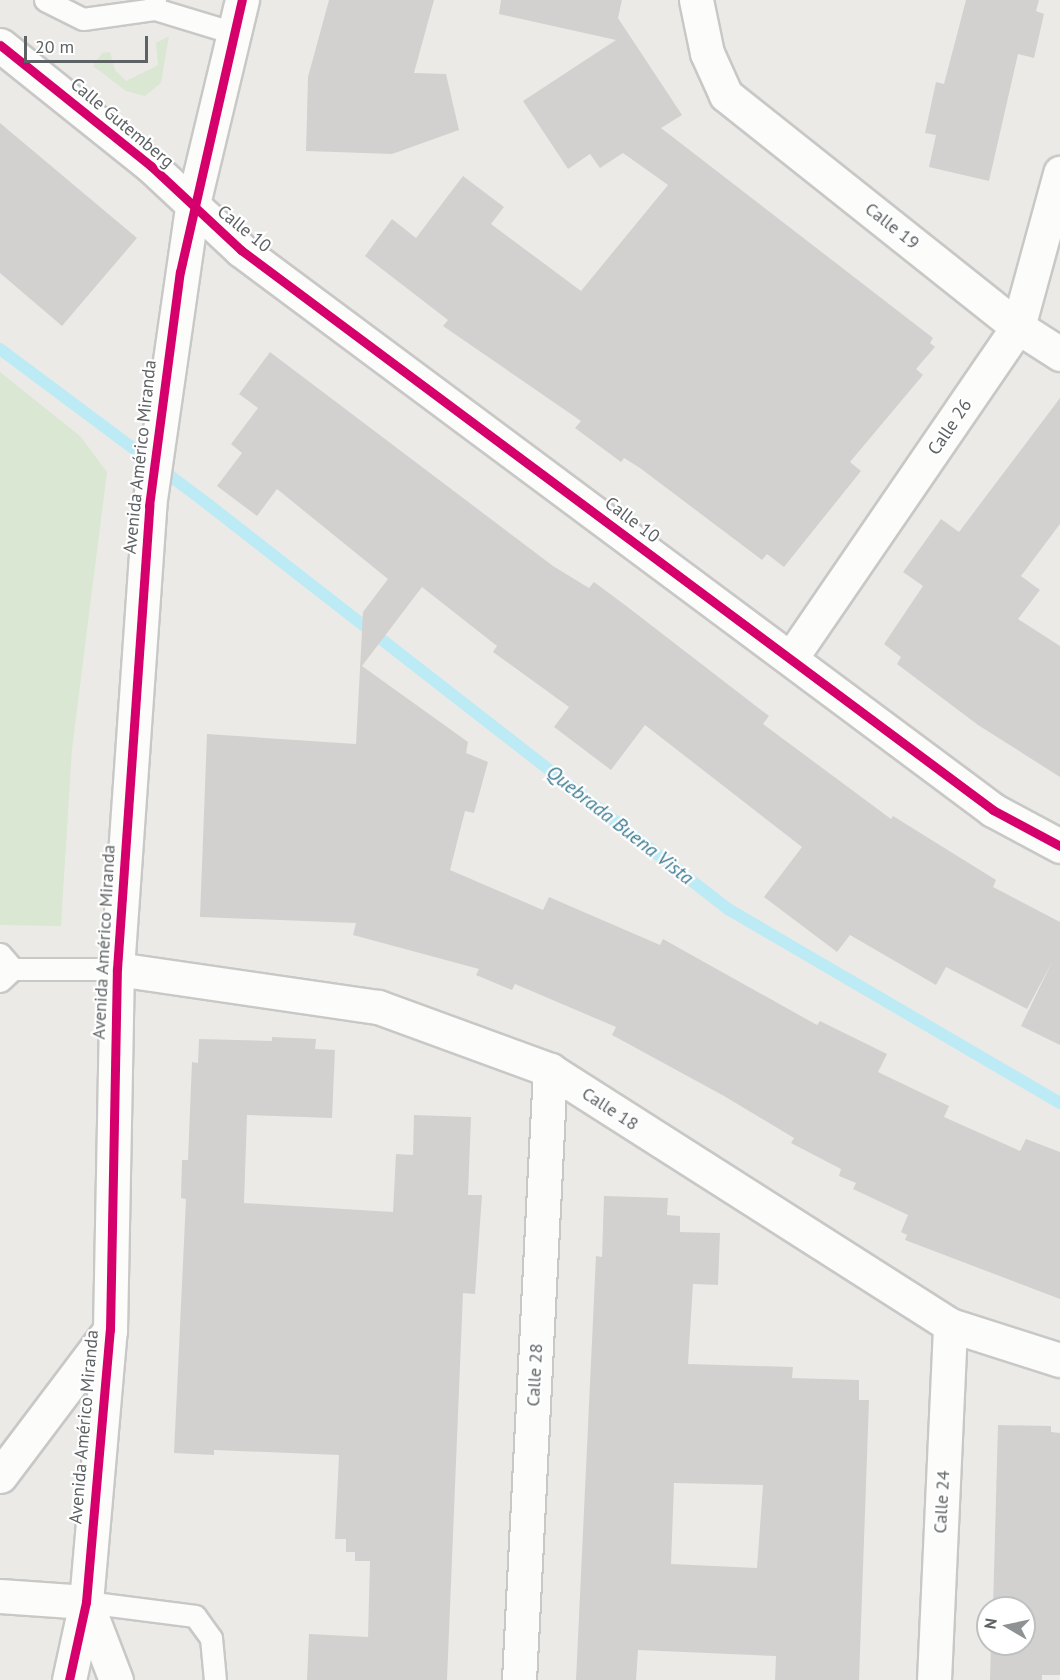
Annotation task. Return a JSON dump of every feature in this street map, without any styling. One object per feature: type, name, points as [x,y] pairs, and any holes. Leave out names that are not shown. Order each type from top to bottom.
[{"type":"street","name":"Avenida Américo Miranda","points":[[69,1680],[86,1602],[110,1330],[117,969],[149,506],[159,422],[192,208],[242,0]]},
{"type":"street","name":"Calle 19","points":[[696,0],[707,53],[726,95],[1018,327],[1060,354]]},
{"type":"street","name":"Calle Gutemberg","points":[[0,45],[151,166],[192,208]]},
{"type":"street","name":"Calle 26","points":[[792,658],[1018,327],[1060,173]]},
{"type":"street","name":"Calle 10","points":[[192,208],[242,250],[993,810],[1060,846]]},
{"type":"street","name":"Calle 18","points":[[117,969],[378,1006],[550,1070],[950,1325],[1060,1360]]},
{"type":"street","name":"Calle 28","points":[[519,1680],[550,1070]]},
{"type":"street","name":"Calle 24","points":[[934,1680],[950,1325]]},
{"type":"street","points":[[0,1476],[110,1330]]},
{"type":"street","points":[[0,1596],[86,1602]]},
{"type":"street","name":"Avenida Américo Miranda","points":[[86,1602],[116,1680]]},
{"type":"lane","points":[[45,0],[83,19],[155,4],[234,33]]},
{"type":"lane","points":[[4,968],[117,969]]},
{"type":"lane","points":[[86,1602],[195,1616],[212,1638],[215,1680]]},
{"type":"green space","points":[[169,36],[161,83],[145,96],[126,91],[93,66],[102,53],[110,52],[115,70],[126,81],[158,65],[156,43]]},
{"type":"green space","points":[[0,372],[80,436],[107,472],[72,749],[61,926],[0,925]]},
{"type":"building","points":[[329,0],[434,0],[414,73],[446,74],[459,130],[392,154],[306,151],[308,77]]},
{"type":"building","points":[[501,0],[622,0],[618,18],[682,115],[661,128],[933,338],[930,343],[935,347],[916,369],[923,375],[850,462],[861,471],[784,567],[767,554],[762,560],[640,468],[624,458],[621,462],[575,428],[581,421],[443,326],[448,320],[365,256],[392,219],[416,238],[463,176],[504,207],[491,224],[581,291],[668,185],[623,153],[600,168],[590,154],[568,169],[523,101],[616,40],[499,14]]},
{"type":"building","points":[[966,0],[1039,0],[1036,11],[1044,14],[1034,58],[1018,54],[989,181],[929,167],[936,135],[925,133],[936,82],[944,84]]},
{"type":"building","points":[[0,123],[137,238],[62,326],[0,273]]},
{"type":"building","points":[[270,352],[553,566],[589,588],[594,582],[625,605],[769,716],[763,724],[891,819],[893,816],[996,880],[993,887],[1060,922],[1060,1045],[1021,1026],[1052,962],[1027,1009],[946,967],[936,985],[850,935],[837,952],[764,897],[802,847],[645,725],[611,770],[554,727],[569,707],[493,652],[497,646],[422,587],[362,666],[468,742],[466,753],[488,762],[474,813],[465,811],[450,870],[543,910],[549,897],[660,945],[663,939],[817,1025],[820,1021],[887,1054],[878,1072],[949,1106],[944,1117],[1020,1151],[1026,1139],[1060,1152],[1060,1299],[905,1240],[907,1235],[901,1232],[908,1215],[853,1189],[856,1183],[839,1176],[841,1169],[791,1143],[794,1138],[724,1096],[612,1035],[616,1027],[515,984],[512,990],[476,975],[479,969],[353,935],[356,923],[200,917],[207,734],[356,744],[363,612],[388,579],[277,489],[257,516],[217,486],[242,453],[231,444],[258,408],[239,394]]},
{"type":"building","points":[[1060,398],[1060,524],[1021,576],[1040,590],[1018,619],[1060,646],[1060,777],[978,725],[897,664],[901,657],[884,644],[923,586],[903,572],[941,519],[959,532]]},
{"type":"building","points":[[272,1037],[316,1039],[315,1049],[335,1050],[332,1118],[247,1115],[244,1203],[393,1212],[396,1154],[413,1155],[414,1115],[471,1117],[468,1195],[482,1195],[475,1294],[463,1293],[447,1680],[307,1680],[309,1634],[368,1637],[370,1561],[355,1561],[355,1552],[346,1552],[346,1539],[335,1539],[339,1455],[214,1450],[214,1455],[174,1453],[186,1199],[181,1198],[182,1160],[188,1160],[192,1062],[198,1063],[199,1039],[272,1041]]},
{"type":"building","points":[[604,1196],[668,1198],[667,1215],[680,1216],[680,1232],[720,1233],[718,1285],[693,1284],[688,1364],[793,1367],[792,1378],[859,1380],[859,1400],[869,1400],[859,1680],[775,1680],[776,1656],[638,1650],[636,1680],[576,1680],[596,1256],[602,1257]],"holes":[[[674,1483],[763,1485],[757,1568],[671,1564]]]},
{"type":"building","points":[[998,1425],[1051,1426],[1051,1432],[1060,1433],[1060,1675],[1042,1675],[1042,1680],[990,1680],[991,1656],[1036,1656],[1036,1596],[993,1596]]},
{"type":"waterway","name":"Quebrada Buena Vista","points":[[0,349],[209,505],[728,909],[1060,1103]]},
{"type":"cycle path","points":[[69,1680],[86,1602],[110,1330],[117,969],[149,506],[180,272],[242,0]]},
{"type":"cycle path","points":[[0,45],[151,166],[241,250],[993,810],[1060,846]]}]
